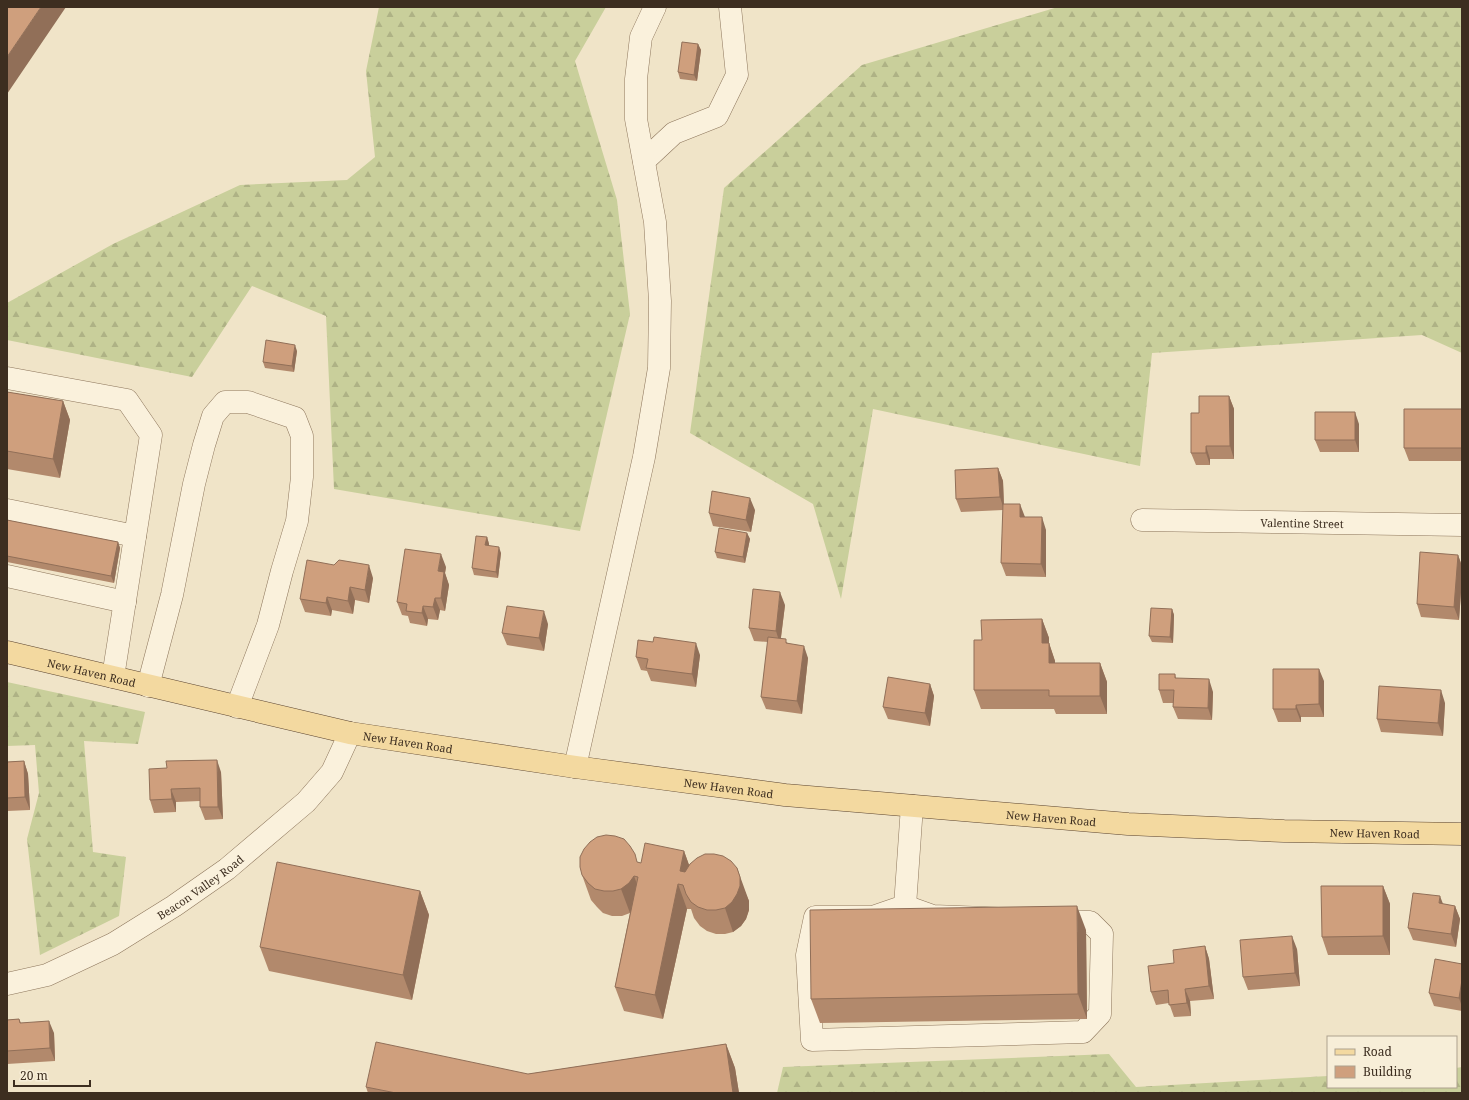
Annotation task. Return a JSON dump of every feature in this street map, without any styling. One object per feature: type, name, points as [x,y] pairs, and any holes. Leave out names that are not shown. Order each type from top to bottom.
[{"type":"main road","name":"New Haven Road","points":[[7,652],[350,733],[575,767],[785,795],[1136,825],[1284,831],[1462,834]]},
{"type":"street","points":[[575,767],[644,457],[659,368],[660,300],[655,222],[636,119],[636,79],[641,37],[655,7]]},
{"type":"street","points":[[644,161],[674,133],[717,116],[737,76],[730,7]]},
{"type":"street","points":[[7,378],[127,400],[151,435],[113,677]]},
{"type":"street","points":[[148,686],[172,595],[194,484],[213,416],[225,402],[248,402],[295,418],[302,436],[302,477],[297,521],[268,625],[237,707]]},
{"type":"street","points":[[13,517],[88,534],[135,536]]},
{"type":"street","name":"Valentine Street","points":[[1142,520],[1462,525]]},
{"type":"street","points":[[8,571],[82,584],[125,602]]},
{"type":"street","name":"Beacon Valley Road","points":[[7,984],[47,975],[113,944],[174,906],[227,869],[306,802],[332,772],[350,733]]},
{"type":"street","points":[[905,906],[912,806]]},
{"type":"street","points":[[905,906],[932,916],[1090,922],[1102,934],[1100,1014],[1083,1032],[812,1040],[807,955],[815,918],[873,917],[905,906]]},
{"type":"green space","points":[[379,7],[606,7],[575,61],[617,200],[630,314],[580,531],[334,489],[326,316],[252,286],[192,377],[7,340],[7,303],[113,244],[240,185],[347,180],[375,157],[366,71]]},
{"type":"green space","points":[[1058,7],[1462,7],[1462,353],[1422,335],[1152,353],[1140,466],[873,409],[841,599],[813,504],[690,433],[724,188],[862,65]]},
{"type":"green space","points":[[7,682],[145,712],[138,744],[84,741],[93,852],[126,857],[119,916],[40,955],[27,839],[39,793],[35,745],[7,746]]},
{"type":"green space","points":[[1109,1054],[1136,1087],[1327,1076],[1327,1088],[1457,1088],[1457,1068],[1462,1067],[1462,1093],[777,1093],[783,1067]]},
{"type":"building","points":[[7,7],[41,7],[7,57]]},
{"type":"building","points":[[682,42],[698,44],[694,75],[678,72]]},
{"type":"building","points":[[266,340],[295,345],[292,366],[263,362]]},
{"type":"building","points":[[7,392],[63,401],[53,459],[7,451]]},
{"type":"building","points":[[1199,396],[1229,396],[1230,446],[1206,446],[1206,453],[1191,453],[1191,413],[1199,413]]},
{"type":"building","points":[[1404,409],[1462,409],[1462,448],[1404,448]]},
{"type":"building","points":[[1315,412],[1355,412],[1355,440],[1315,440]]},
{"type":"building","points":[[998,468],[1000,497],[956,499],[955,470]]},
{"type":"building","points":[[712,491],[750,498],[746,520],[709,513]]},
{"type":"building","points":[[1003,504],[1020,504],[1020,517],[1042,517],[1041,564],[1001,563]]},
{"type":"building","points":[[7,520],[118,542],[111,576],[7,556]]},
{"type":"building","points":[[719,528],[747,533],[743,557],[715,552]]},
{"type":"building","points":[[476,536],[487,537],[485,545],[499,547],[496,572],[472,568]]},
{"type":"building","points":[[405,549],[441,554],[438,571],[444,572],[441,598],[435,598],[433,607],[423,606],[422,613],[406,611],[407,604],[397,602]]},
{"type":"building","points":[[1420,552],[1458,555],[1454,607],[1417,604]]},
{"type":"building","points":[[307,560],[334,565],[339,560],[369,565],[365,590],[350,587],[348,601],[327,597],[326,603],[300,599]]},
{"type":"building","points":[[753,589],[780,592],[776,631],[749,628]]},
{"type":"building","points":[[507,606],[544,611],[539,638],[502,633]]},
{"type":"building","points":[[1151,608],[1172,609],[1170,637],[1149,636]]},
{"type":"building","points":[[1042,619],[1042,643],[1049,643],[1049,663],[1100,663],[1100,696],[1049,696],[1049,690],[974,690],[974,640],[982,640],[981,620]]},
{"type":"building","points":[[654,637],[696,643],[692,674],[646,668],[648,659],[636,657],[638,640],[653,642]]},
{"type":"building","points":[[768,637],[786,639],[786,643],[804,646],[797,701],[761,697]]},
{"type":"building","points":[[1273,669],[1319,669],[1319,704],[1296,705],[1296,709],[1273,709]]},
{"type":"building","points":[[1159,674],[1175,674],[1175,678],[1209,679],[1208,708],[1173,707],[1174,690],[1159,690]]},
{"type":"building","points":[[888,677],[930,684],[925,713],[883,707]]},
{"type":"building","points":[[1379,686],[1441,690],[1438,723],[1377,719]]},
{"type":"building","points":[[217,760],[218,807],[200,807],[200,788],[171,789],[172,799],[150,800],[149,769],[167,768],[166,761]]},
{"type":"building","points":[[24,761],[25,797],[7,798],[7,762]]},
{"type":"building","points":[[606,835],[624,839],[635,854],[637,862],[641,863],[645,843],[684,851],[680,871],[685,872],[690,864],[705,854],[714,854],[723,856],[731,861],[737,868],[740,877],[740,886],[732,902],[725,908],[716,910],[707,910],[698,907],[691,902],[683,885],[678,884],[655,995],[615,987],[638,877],[634,876],[629,883],[621,889],[613,891],[595,889],[588,883],[582,875],[580,857],[590,842],[597,837]]},
{"type":"building","points":[[277,862],[420,891],[403,975],[260,947]]},
{"type":"building","points":[[1321,886],[1383,886],[1383,936],[1322,937]]},
{"type":"building","points":[[1413,893],[1440,896],[1439,903],[1455,906],[1451,934],[1408,928]]},
{"type":"building","points":[[1077,906],[1078,994],[811,999],[810,910]]},
{"type":"building","points":[[1292,936],[1295,973],[1243,977],[1240,940]]},
{"type":"building","points":[[1205,946],[1209,986],[1185,989],[1187,1003],[1169,1005],[1168,990],[1151,992],[1148,966],[1174,963],[1173,950]]},
{"type":"building","points":[[1435,959],[1462,964],[1462,980],[1459,998],[1429,993]]},
{"type":"building","points":[[19,1019],[20,1023],[49,1021],[50,1048],[7,1051],[7,1020]]},
{"type":"building","points":[[376,1042],[528,1074],[726,1044],[733,1093],[396,1093],[366,1087]]}]
